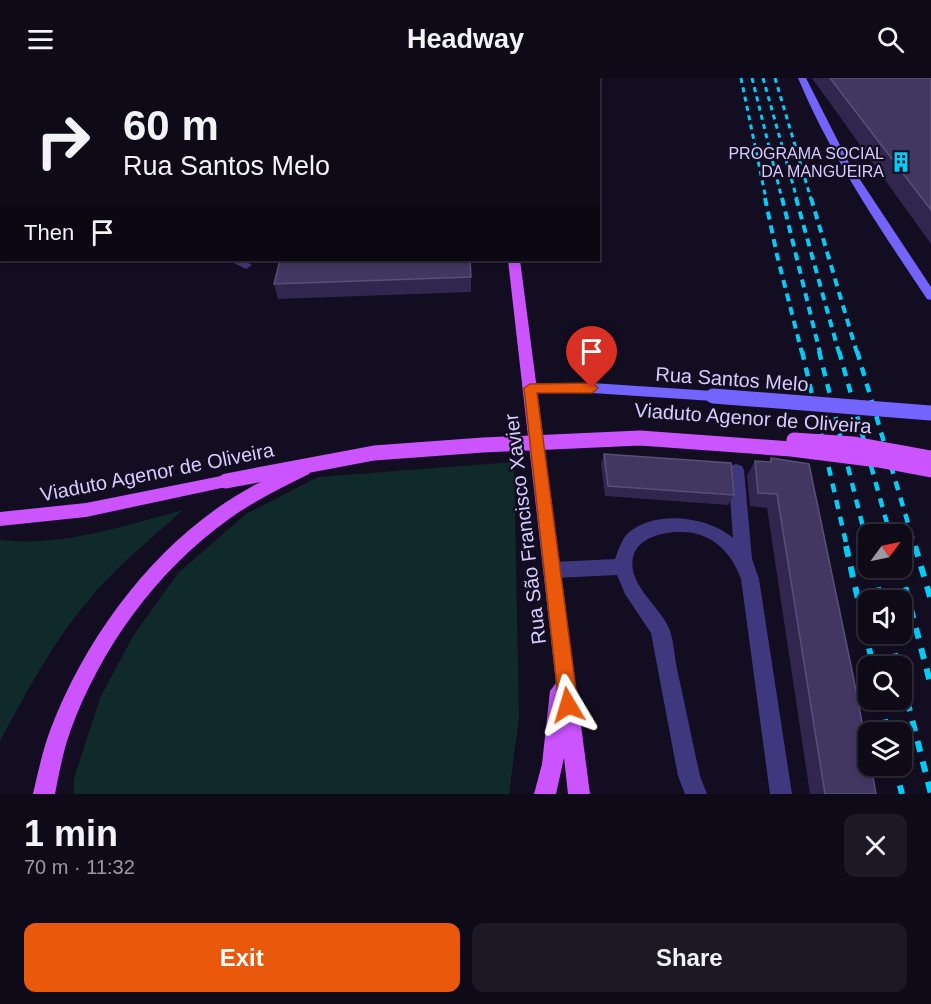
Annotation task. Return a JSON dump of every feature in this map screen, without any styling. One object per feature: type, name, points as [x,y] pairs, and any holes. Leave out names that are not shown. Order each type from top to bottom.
[{"type":"main road","points":[[802,78],[816,114],[868,202],[931,296]]},
{"type":"main road","name":"Rua São Francisco Xavier","points":[[514,261],[554,570],[579,794]]},
{"type":"main road","name":"Rua Santos Melo","points":[[530,388],[592,388],[931,413]]},
{"type":"main road","name":"Viaduto Agenor de Oliveira","points":[[44,794],[61,729],[93,661],[135,596],[177,551],[220,513],[280,479],[334,457],[389,445],[551,433],[626,432],[853,444],[931,458]]},
{"type":"main road","name":"Viaduto Agenor de Oliveira","points":[[0,519],[43,518],[94,510],[226,481],[374,453],[483,445],[640,438],[792,449],[878,460],[931,470]]},
{"type":"main road","points":[[545,794],[553,764],[563,661]]},
{"type":"street","points":[[236,261],[246,265]]},
{"type":"street","points":[[736,470],[744,559],[750,579],[781,794]]},
{"type":"street","points":[[696,794],[689,776],[660,630],[631,588],[622,567],[629,543],[643,533],[663,526],[703,528],[724,539],[744,559]]},
{"type":"street","points":[[554,570],[622,567]]},
{"type":"green space","points":[[514,462],[519,717],[509,794],[74,794],[74,778],[100,698],[133,636],[178,573],[246,514],[318,477]]},
{"type":"green space","points":[[183,510],[92,595],[48,657],[0,741],[0,540],[46,541],[69,538]]},
{"type":"building","name":"PROGRAMA SOCIAL DA MANGUEIRA","points":[[830,78],[931,78],[931,210]]},
{"type":"building","points":[[280,261],[470,261],[471,277],[274,284]]},
{"type":"building","points":[[604,454],[731,463],[734,495],[608,486]]},
{"type":"building","points":[[771,458],[809,464],[862,722],[858,722],[858,776],[873,776],[876,794],[825,794],[777,494],[758,493],[755,461],[771,462]]},
{"type":"railway","points":[[741,78],[766,199]]},
{"type":"railway","points":[[752,78],[782,199]]},
{"type":"railway","points":[[763,78],[797,199]]},
{"type":"railway","points":[[775,78],[811,199]]},
{"type":"railway","points":[[765,198],[802,353]]},
{"type":"railway","points":[[782,198],[820,353]]},
{"type":"railway","points":[[796,198],[839,353]]},
{"type":"railway","points":[[811,198],[857,353]]},
{"type":"railway","points":[[802,351],[847,547]]},
{"type":"railway","points":[[819,351],[862,524]]},
{"type":"railway","points":[[839,351],[887,524]]},
{"type":"railway","points":[[857,351],[915,547]]},
{"type":"railway","points":[[846,546],[871,656]]},
{"type":"railway","points":[[915,546],[931,600]]},
{"type":"railway","points":[[876,578],[879,590]]},
{"type":"railway","points":[[903,578],[931,686]]},
{"type":"railway","points":[[893,644],[896,656]]},
{"type":"railway","points":[[883,710],[886,722]]},
{"type":"railway","points":[[910,710],[931,794]]},
{"type":"railway","points":[[898,776],[902,794]]},
{"type":"place","name":"PROGRAMA SOCIAL DA MANGUEIRA","points":[[901,162]]},
{"type":"route","points":[[568,705],[554,570],[530,388],[592,388]]}]
